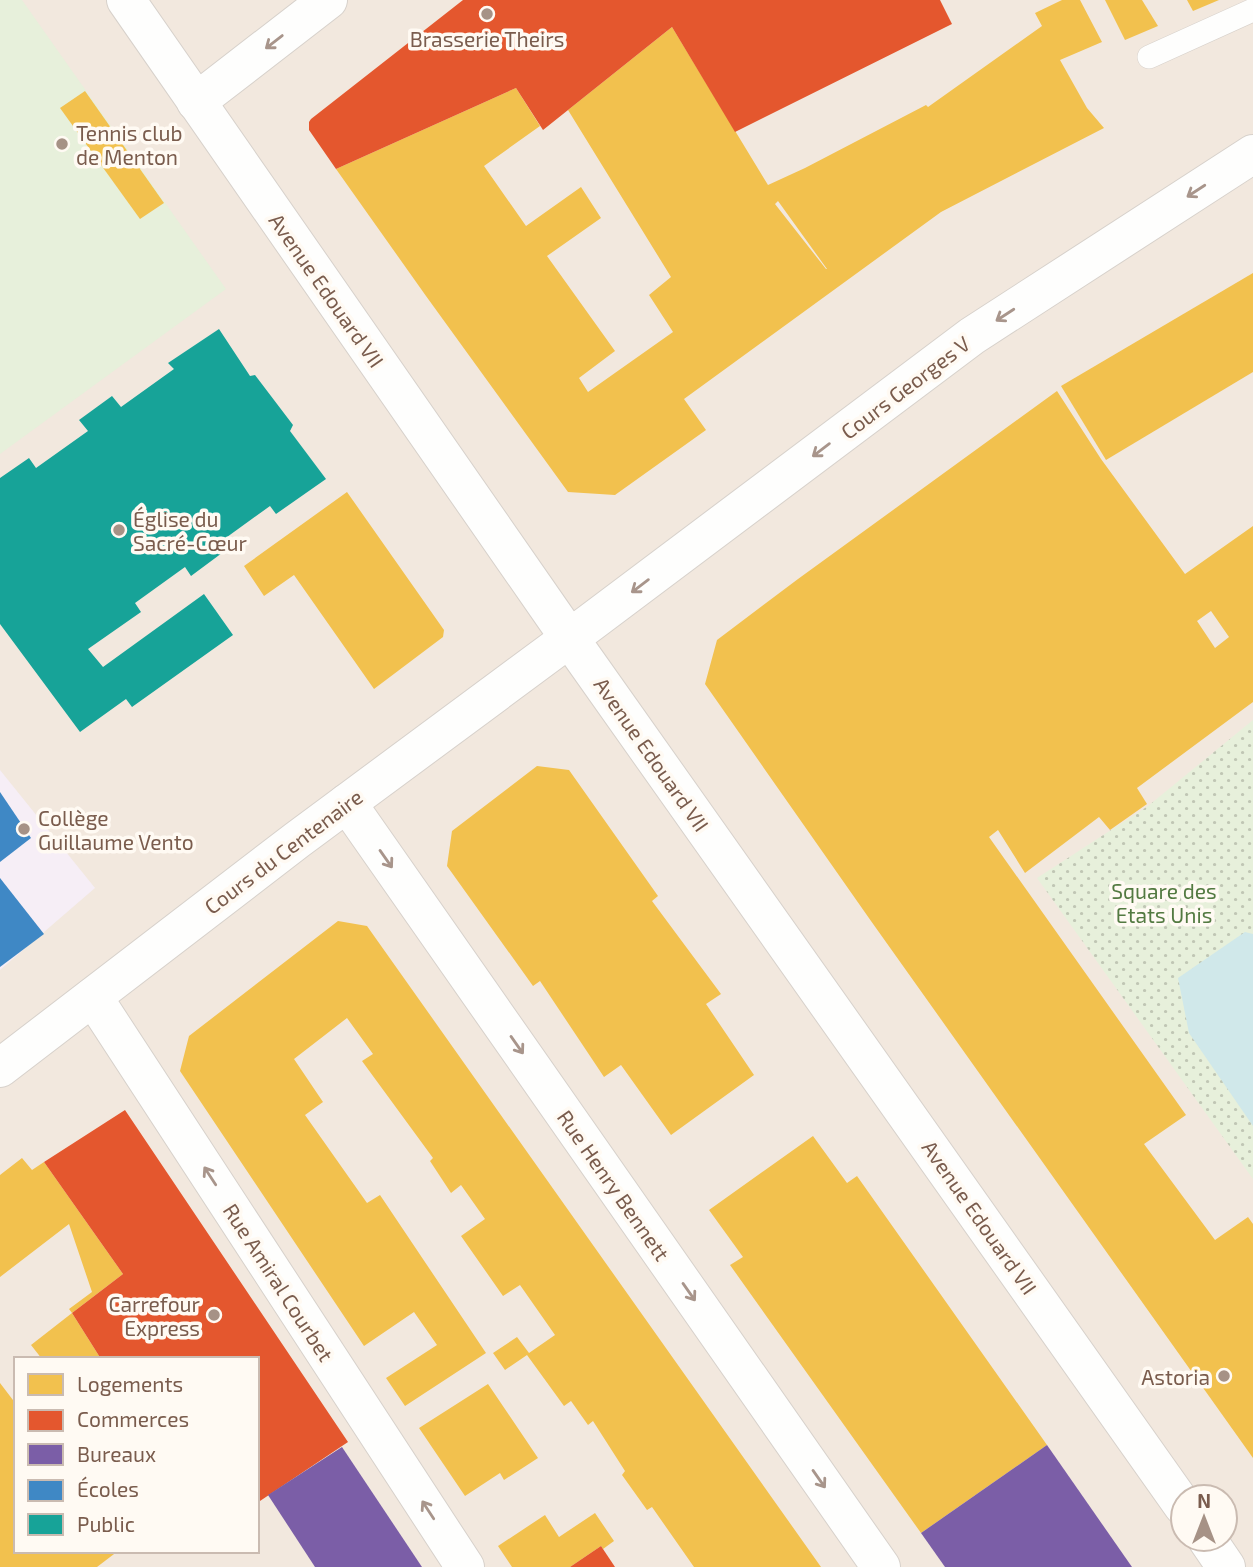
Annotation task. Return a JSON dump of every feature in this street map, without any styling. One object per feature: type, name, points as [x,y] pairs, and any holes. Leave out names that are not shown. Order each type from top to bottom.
[{"type":"street","name":"Avenue Edouard VII","points":[[126,0],[570,639],[1169,1486]]},
{"type":"street","points":[[196,102],[328,0]]},
{"type":"street","name":"Cours Georges V","points":[[570,639],[972,336],[1253,154]]},
{"type":"street","name":"Cours du Centenaire","points":[[0,1068],[206,909],[570,639]]},
{"type":"street","name":"Rue Henry Bennett","points":[[347,803],[881,1567]]},
{"type":"street","name":"Rue Amiral Courbet","points":[[93,997],[465,1567]]},
{"type":"lane","points":[[1149,57],[1253,10]]},
{"type":"shaded area","points":[[0,0],[1253,0],[1253,1567],[0,1567]]},
{"type":"shaded area","name":"Collège Guillaume Vento","points":[[0,770],[95,888],[0,970]]},
{"type":"green space","name":"Tennis club de Menton","points":[[0,0],[22,0],[226,289],[0,454]]},
{"type":"green space","name":"Square des Etats Unis","points":[[1253,720],[1253,1179],[1037,878],[1148,806]]},
{"type":"water","points":[[1245,932],[1253,934],[1253,1126],[1189,1033],[1178,978]]},
{"type":"building: Logements","points":[[1062,0],[1080,0],[1102,42],[1060,60],[1087,108],[1104,128],[941,212],[684,399],[706,430],[615,495],[568,492],[336,169],[516,88],[540,126],[484,166],[526,226],[581,187],[601,218],[547,256],[615,351],[579,378],[588,392],[673,332],[649,295],[671,277],[568,110],[672,27],[768,185],[926,105],[928,107],[1042,26],[1035,13]],"holes":[[[778,201],[827,269],[775,204]]]},
{"type":"building: Logements","points":[[1105,0],[1142,0],[1158,26],[1125,40]]},
{"type":"building: Logements","points":[[1187,0],[1219,0],[1193,11]]},
{"type":"building: Logements","points":[[85,91],[164,203],[140,219],[60,108]]},
{"type":"building: Logements","points":[[1253,273],[1253,372],[1106,460],[1061,386]]},
{"type":"building: Logements","points":[[1057,391],[1101,459],[1185,574],[1253,526],[1253,702],[1137,788],[1147,804],[1110,830],[1099,817],[1025,873],[998,830],[989,837],[1186,1115],[1144,1144],[1215,1240],[1248,1217],[1253,1224],[1253,1458],[705,684],[717,640]],"holes":[[[1211,611],[1229,637],[1215,648],[1197,621]]]},
{"type":"building: Logements","points":[[347,492],[444,630],[443,637],[374,689],[294,575],[264,596],[244,566]]},
{"type":"building: Logements","points":[[537,766],[569,770],[658,896],[652,901],[721,994],[706,1004],[754,1075],[671,1135],[621,1065],[604,1077],[540,981],[533,986],[447,866],[452,831]]},
{"type":"building: Logements","points":[[338,921],[367,926],[821,1567],[694,1567],[652,1507],[647,1510],[622,1475],[625,1471],[593,1421],[588,1425],[571,1401],[564,1406],[527,1355],[505,1370],[493,1353],[517,1337],[529,1353],[555,1335],[520,1285],[503,1296],[461,1236],[485,1219],[461,1185],[451,1193],[430,1161],[433,1158],[362,1061],[373,1054],[347,1018],[294,1059],[323,1102],[305,1115],[367,1203],[380,1195],[486,1353],[405,1406],[386,1378],[437,1345],[414,1312],[364,1346],[180,1071],[189,1036]]},
{"type":"building: Logements","points":[[813,1136],[847,1183],[857,1176],[1047,1445],[921,1533],[730,1265],[743,1257],[709,1210]]},
{"type":"building: Logements","points":[[22,1158],[32,1170],[44,1162],[123,1274],[72,1313],[69,1309],[92,1292],[69,1224],[0,1277],[0,1175]]},
{"type":"building: Logements","points":[[72,1313],[100,1357],[40,1357],[31,1345]]},
{"type":"building: Logements","points":[[0,1383],[14,1401],[14,1553],[115,1553],[97,1567],[0,1567]]},
{"type":"building: Logements","points":[[488,1384],[538,1458],[504,1480],[500,1473],[465,1496],[419,1428]]},
{"type":"building: Logements","points":[[595,1513],[614,1541],[603,1549],[601,1546],[570,1567],[512,1567],[498,1546],[545,1515],[559,1537]]},
{"type":"building: Commerces","points":[[463,0],[940,0],[952,24],[735,132],[672,27],[543,130],[516,88],[336,169],[309,130],[311,119]]},
{"type":"building: Commerces","points":[[125,1110],[348,1442],[259,1502],[259,1357],[100,1357],[72,1313],[123,1274],[44,1162]]},
{"type":"building: Commerces","points":[[601,1546],[615,1567],[570,1567]]},
{"type":"building: Bureaux","points":[[1047,1445],[1132,1567],[945,1567],[921,1533]]},
{"type":"building: Bureaux","points":[[342,1447],[422,1567],[315,1567],[268,1495]]},
{"type":"building: Écoles","points":[[0,792],[31,838],[0,862]]},
{"type":"building: Écoles","points":[[0,878],[44,934],[0,967]]},
{"type":"building: Public","name":"Église du Sacré-Cœur","points":[[219,329],[250,376],[255,375],[293,425],[290,431],[326,479],[276,514],[270,506],[216,545],[222,553],[191,576],[185,567],[135,603],[141,612],[88,649],[103,667],[204,594],[233,635],[132,707],[126,699],[80,732],[0,624],[0,478],[29,458],[36,468],[88,431],[79,420],[112,396],[121,407],[174,369],[168,363]]},
{"type":"place","name":"Brasserie Theirs","points":[[487,14]]},
{"type":"place","name":"Tennis club de Menton","points":[[62,144]]},
{"type":"place","name":"Église du Sacré-Cœur","points":[[119,530]]},
{"type":"place","name":"Collège Guillaume Vento","points":[[24,829]]},
{"type":"place","name":"Carrefour Express","points":[[214,1315]]},
{"type":"place","name":"Astoria","points":[[1224,1376]]}]
